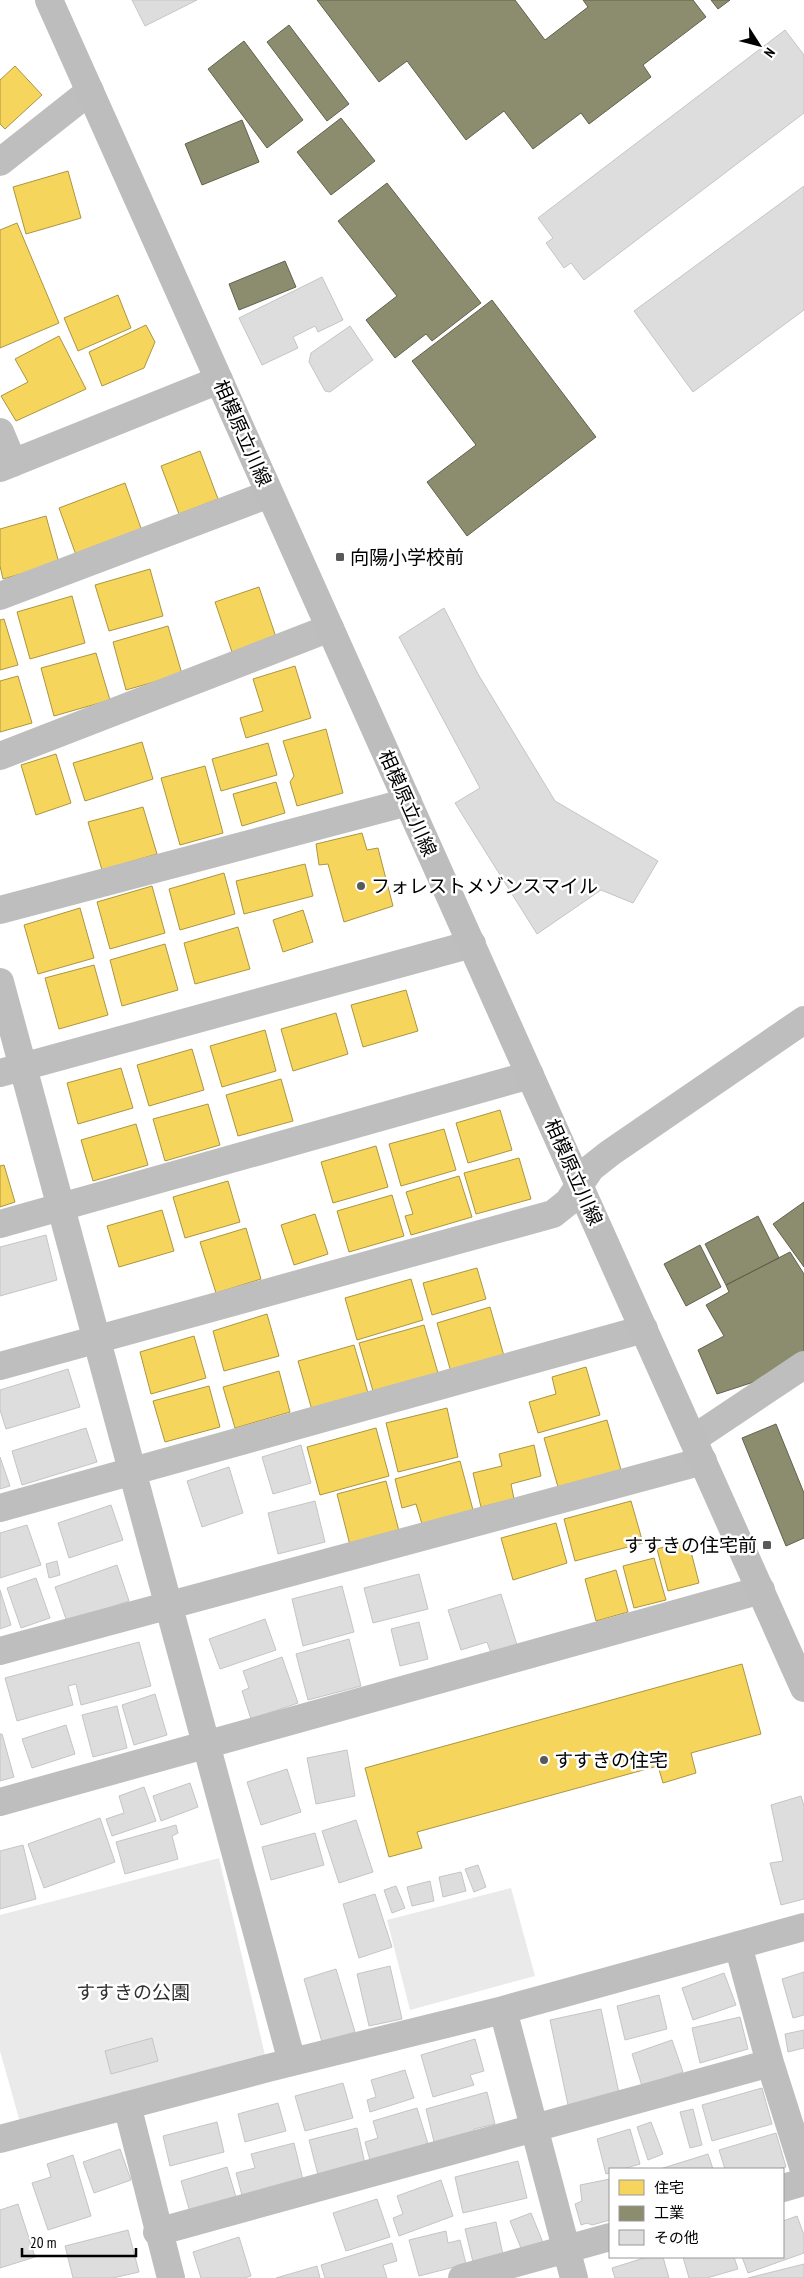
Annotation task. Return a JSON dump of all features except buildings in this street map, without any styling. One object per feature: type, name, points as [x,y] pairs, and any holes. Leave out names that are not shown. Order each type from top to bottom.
[{"type":"main road","name":"相模原立川線","points":[[49,0],[804,1688]]},
{"type":"street","points":[[0,162],[90,91]]},
{"type":"street","points":[[0,432],[7,466],[219,380]]},
{"type":"street","points":[[0,596],[270,494]]},
{"type":"street","points":[[0,756],[330,628]]},
{"type":"street","points":[[0,910],[408,802]]},
{"type":"street","points":[[11,1069],[472,944]]},
{"type":"street","points":[[0,982],[11,1069],[60,1207],[292,2062]]},
{"type":"street","points":[[0,1366],[553,1214],[568,1202],[591,1168],[610,1153],[804,1020]]},
{"type":"street","points":[[0,1224],[530,1075]]},
{"type":"street","points":[[0,1508],[644,1329]]},
{"type":"street","points":[[0,1651],[168,1606],[698,1450],[804,1365]]},
{"type":"street","points":[[0,1802],[761,1590]]},
{"type":"street","points":[[0,2139],[292,2062],[503,2010],[804,1927]]},
{"type":"street","points":[[738,1945],[770,2063],[804,2170]]},
{"type":"street","points":[[503,2010],[574,2278]]},
{"type":"street","points":[[158,2232],[770,2063]]},
{"type":"street","points":[[127,2105],[171,2278]]},
{"type":"street","points":[[784,2188],[804,2182]]},
{"type":"street","points":[[462,2278],[609,2237]]},
{"type":"green space","name":"すすきの公園","points":[[219,1858],[268,2068],[23,2133],[0,2051],[0,1915]]},
{"type":"green space","points":[[511,1888],[535,1976],[410,2010],[387,1920]]},
{"type":"place","name":"向陽小学校前","points":[[340,557]]},
{"type":"place","name":"フォレストメゾンスマイル","points":[[361,886]]},
{"type":"place","name":"すすきの住宅前","points":[[767,1545]]},
{"type":"place","name":"すすきの住宅","points":[[544,1760]]}]
